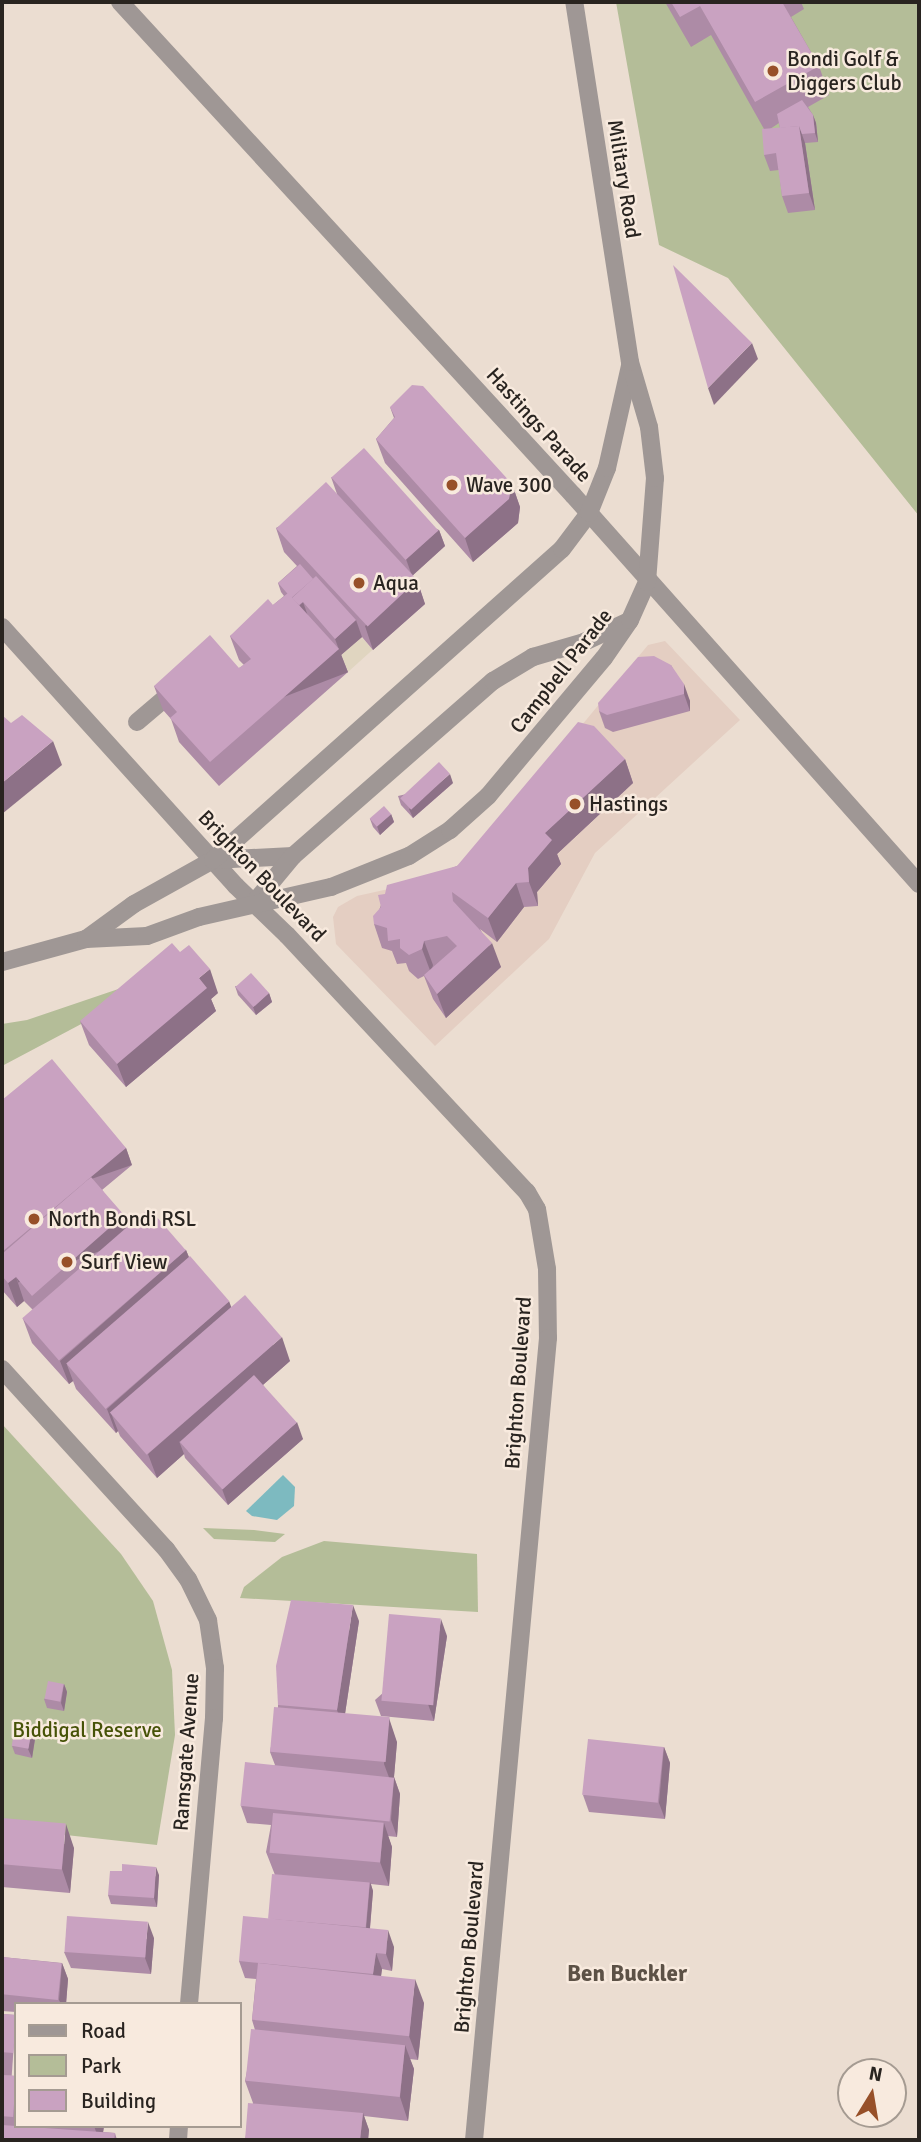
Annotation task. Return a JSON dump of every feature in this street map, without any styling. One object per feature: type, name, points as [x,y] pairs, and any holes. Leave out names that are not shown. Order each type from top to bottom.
[{"type":"street","name":"Hastings Parade","points":[[120,2],[589,513],[647,582],[919,884]]},
{"type":"street","name":"Military Road","points":[[574,2],[630,362]]},
{"type":"street","name":"Campbell Parade","points":[[86,939],[134,904],[213,860],[531,579],[589,513],[607,468],[630,362]]},
{"type":"street","name":"Campbell Parade","points":[[2,962],[86,939],[147,936],[254,903],[331,887],[409,856],[450,830],[522,758],[630,620],[647,582],[655,478],[649,427],[630,362]]},
{"type":"street","points":[[254,903],[293,856],[493,681],[533,657],[584,642],[630,620]]},
{"type":"street","name":"Brighton Boulevard","points":[[2,627],[213,860],[527,1192],[543,1227],[547,1269],[548,1338],[474,2140]]},
{"type":"street","points":[[137,722],[190,677]]},
{"type":"street","points":[[213,860],[293,856]]},
{"type":"street","name":"Ramsgate Avenue","points":[[2,1369],[166,1549],[188,1579],[208,1620],[215,1668],[214,1718],[189,2002]]},
{"type":"shaded area","points":[[322,593],[373,649],[347,673],[296,616]]},
{"type":"shaded area","points":[[665,641],[740,720],[595,853],[549,939],[435,1046],[336,944],[333,917],[338,907],[357,896],[438,878],[473,857],[648,645]]},
{"type":"green space","points":[[616,2],[919,2],[919,516],[728,278],[659,245]]},
{"type":"green space","points":[[139,982],[102,1013],[2,1066],[2,1024],[27,1020]]},
{"type":"green space","name":"Biddigal Reserve","points":[[2,1424],[121,1554],[153,1601],[172,1670],[175,1735],[157,1845],[2,1828]]},
{"type":"green space","points":[[203,1528],[285,1534],[275,1542],[214,1539]]},
{"type":"green space","points":[[324,1541],[477,1554],[478,1612],[240,1598],[244,1587],[282,1557]]},
{"type":"water","points":[[283,1475],[295,1487],[294,1506],[277,1520],[252,1516],[246,1511]]},
{"type":"building","name":"Bondi Golf & Diggers Club","points":[[671,2],[782,2],[819,66],[755,102],[700,6],[680,17]]},
{"type":"building","points":[[802,100],[813,115],[815,133],[802,134],[799,126],[780,128],[777,114]]},
{"type":"building","points":[[799,126],[809,193],[782,196],[776,153],[764,155],[762,129]]},
{"type":"building","points":[[673,265],[752,343],[708,388]]},
{"type":"building","name":"Wave 300","points":[[412,385],[423,386],[512,484],[509,499],[465,538],[376,439],[395,417],[390,407]]},
{"type":"building","points":[[364,448],[438,530],[406,560],[331,477]]},
{"type":"building","name":"Aqua","points":[[326,482],[417,580],[368,626],[276,528]]},
{"type":"building","points":[[300,564],[313,579],[291,598],[278,583]]},
{"type":"building","points":[[316,576],[356,620],[335,639],[303,602],[299,605],[292,598]]},
{"type":"building","points":[[288,593],[339,649],[210,762],[170,718],[177,712],[154,686],[210,635],[239,668],[251,659],[230,636],[268,599],[273,605]]},
{"type":"building","points":[[654,656],[671,665],[684,684],[684,694],[607,715],[599,711],[598,703],[638,657]]},
{"type":"building","points":[[2,715],[11,723],[22,715],[53,741],[2,783]]},
{"type":"building","points":[[578,722],[594,726],[625,759],[545,833],[552,840],[528,868],[529,882],[516,883],[488,918],[452,892],[453,901],[492,943],[437,994],[424,975],[457,946],[447,936],[424,941],[422,949],[409,955],[400,948],[400,939],[388,941],[387,928],[374,924],[373,916],[381,907],[378,895],[385,894],[387,885],[457,866]]},
{"type":"building","points":[[439,762],[450,774],[411,810],[400,798]]},
{"type":"building","points":[[384,806],[391,814],[377,827],[370,818]]},
{"type":"building","points":[[172,943],[180,952],[189,945],[210,969],[199,978],[207,988],[117,1064],[80,1021]]},
{"type":"building","points":[[251,973],[269,993],[253,1007],[235,987]]},
{"type":"building","name":"North Bondi RSL","points":[[52,1059],[126,1148],[2,1252],[2,1100]]},
{"type":"building","points":[[91,1177],[124,1215],[32,1296],[16,1277],[8,1283],[2,1276],[2,1254]]},
{"type":"building","points":[[149,1208],[186,1250],[59,1360],[22,1318]]},
{"type":"building","points":[[190,1256],[229,1301],[106,1409],[66,1364]]},
{"type":"building","points":[[245,1295],[282,1337],[147,1455],[110,1412]]},
{"type":"building","points":[[254,1375],[297,1423],[223,1489],[180,1442]]},
{"type":"building","points":[[291,1600],[353,1605],[337,1710],[278,1705],[276,1666]]},
{"type":"building","points":[[389,1614],[441,1619],[433,1705],[381,1701]]},
{"type":"building","points":[[48,1681],[64,1684],[60,1702],[45,1699]]},
{"type":"building","points":[[274,1707],[390,1717],[386,1762],[270,1752]]},
{"type":"building","points":[[15,1727],[32,1730],[28,1749],[12,1746]]},
{"type":"building","points":[[588,1739],[664,1747],[658,1803],[582,1795]]},
{"type":"building","points":[[245,1762],[394,1778],[390,1821],[240,1806]]},
{"type":"building","points":[[273,1813],[384,1823],[380,1863],[270,1853]]},
{"type":"building","points":[[2,1818],[66,1824],[62,1869],[2,1864]]},
{"type":"building","points":[[122,1864],[156,1867],[154,1898],[108,1895],[110,1871],[122,1871]]},
{"type":"building","points":[[272,1874],[370,1883],[366,1927],[268,1919]]},
{"type":"building","points":[[67,1916],[148,1922],[145,1958],[64,1952]]},
{"type":"building","points":[[243,1916],[388,1930],[386,1954],[376,1953],[373,1974],[239,1961]]},
{"type":"building","points":[[2,1957],[62,1963],[58,2000],[2,1994]]},
{"type":"building","points":[[258,1963],[415,1980],[409,2036],[252,2020]]},
{"type":"building","points":[[2,2014],[14,2015],[13,2053],[2,2052]]},
{"type":"building","points":[[251,2029],[405,2045],[400,2097],[246,2081]]},
{"type":"building","points":[[2,2075],[14,2076],[13,2117],[2,2116]]},
{"type":"building","points":[[248,2103],[363,2113],[360,2140],[245,2140]]},
{"type":"building","points":[[2,2125],[14,2128],[115,2133],[114,2140],[2,2140]]},
{"type":"place","name":"Bondi Golf & Diggers Club","points":[[773,71]]},
{"type":"place","name":"Wave 300","points":[[452,485]]},
{"type":"place","name":"Aqua","points":[[359,583]]},
{"type":"place","name":"Hastings","points":[[575,804]]},
{"type":"place","name":"North Bondi RSL","points":[[34,1219]]},
{"type":"place","name":"Surf View","points":[[67,1262]]},
{"type":"district","name":"Ben Buckler","points":[[627,1974]]}]
